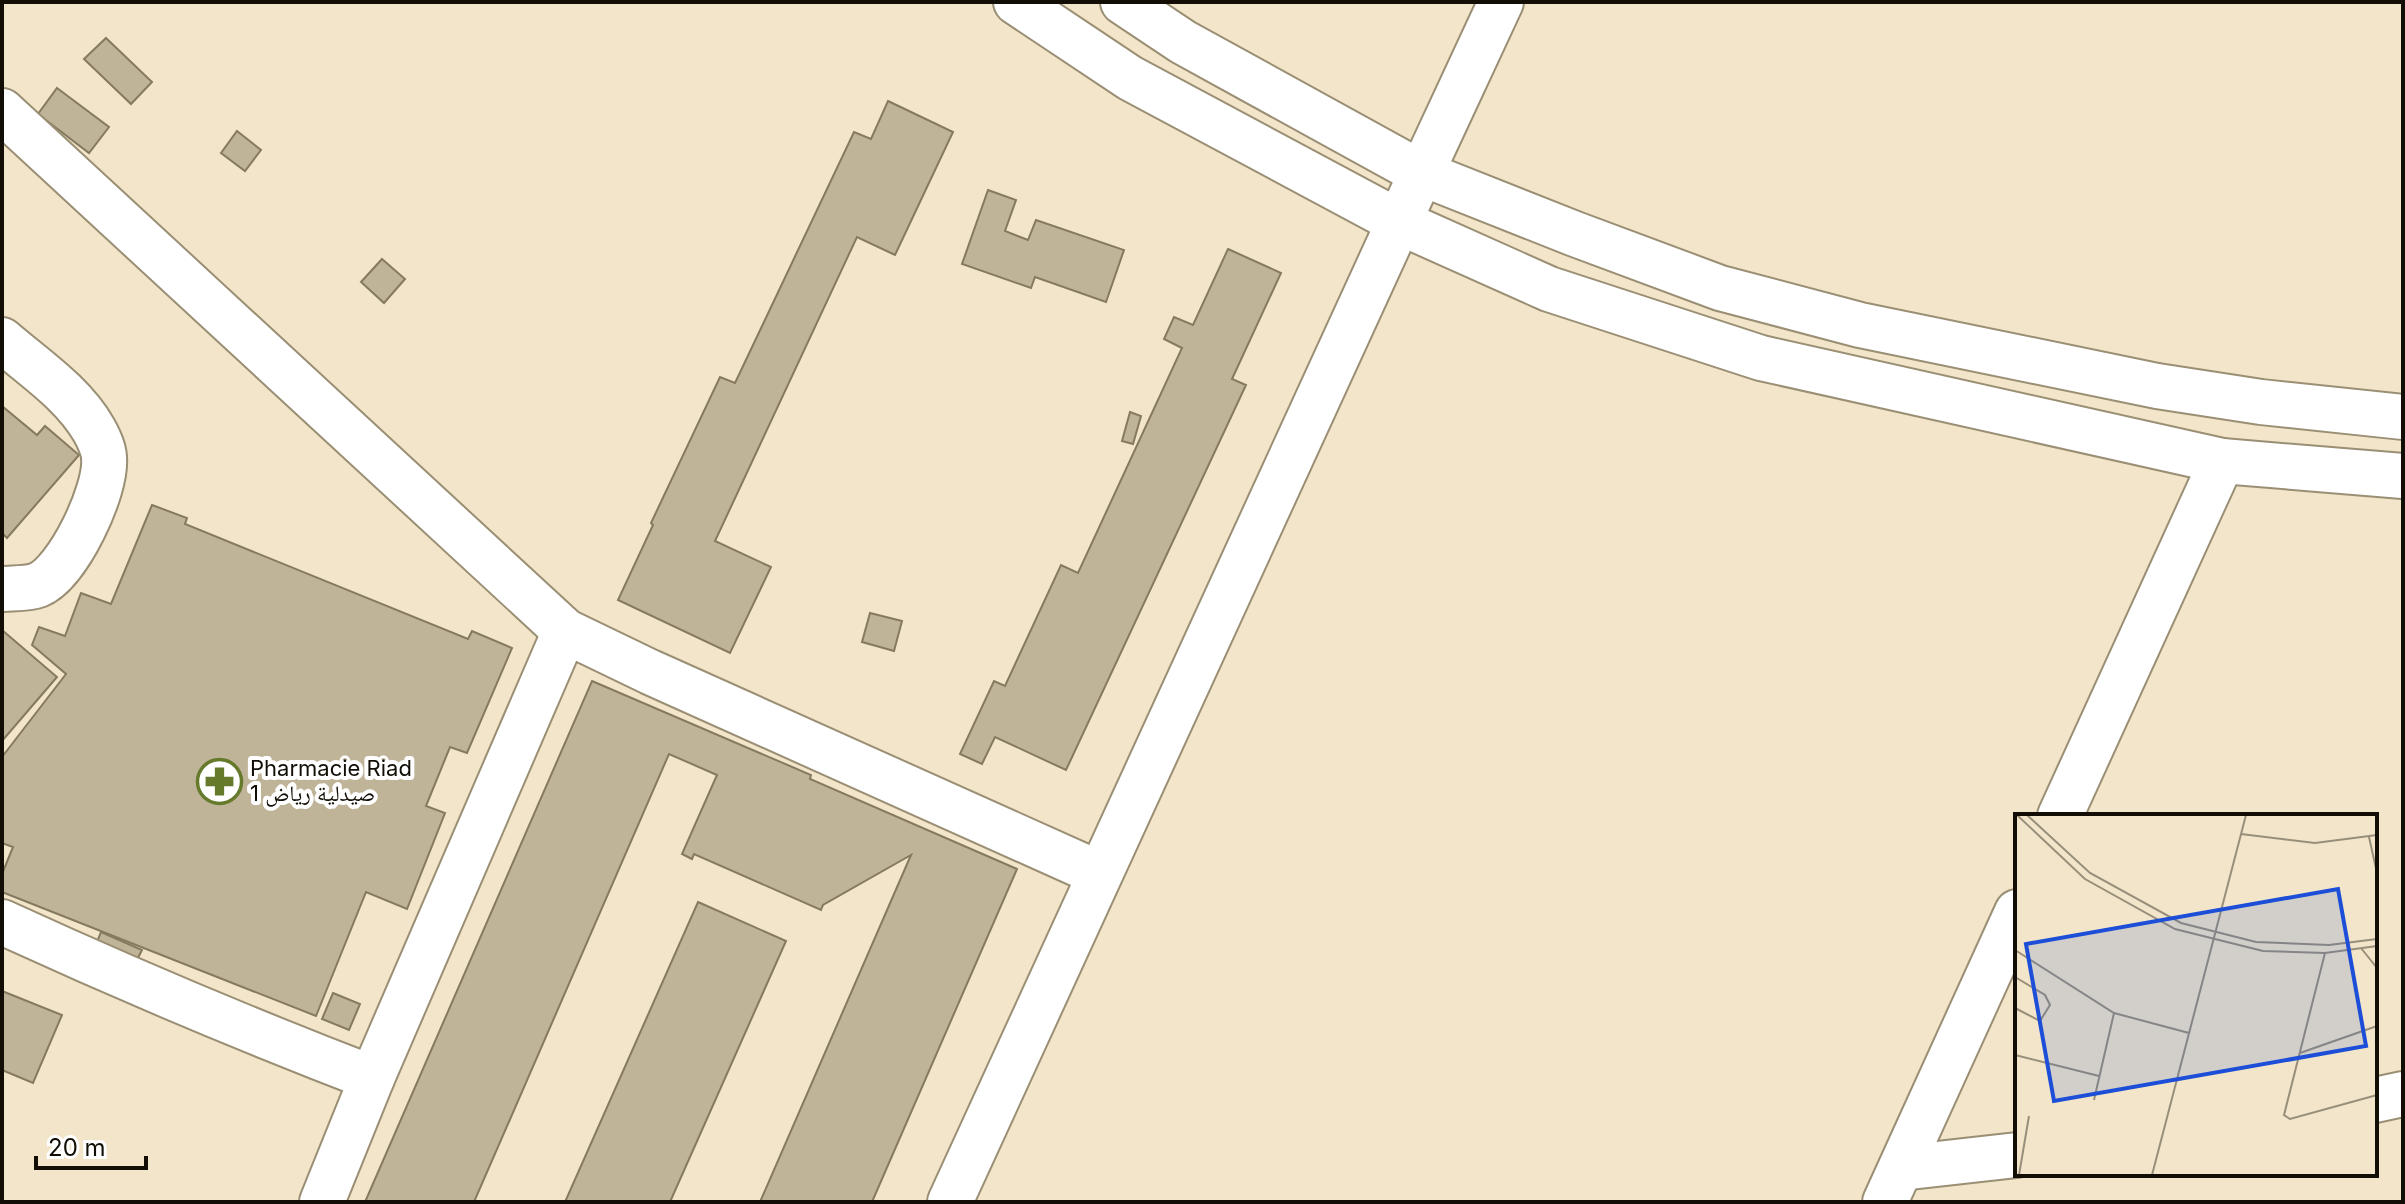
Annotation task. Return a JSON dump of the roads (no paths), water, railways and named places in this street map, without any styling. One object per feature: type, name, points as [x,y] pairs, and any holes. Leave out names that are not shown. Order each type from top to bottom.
[{"type":"street","points":[[1016,2],[1130,78],[1397,221],[1549,289],[1761,358],[2222,461],[2403,476]]},
{"type":"street","points":[[1123,2],[1183,42],[1421,173],[1720,288],[1860,325],[2157,386],[2261,402],[2403,417]]},
{"type":"street","points":[[950,1202],[1397,221],[1501,2]]},
{"type":"street","points":[[2,111],[565,631],[1098,873]]},
{"type":"street","points":[[2,340],[72,400],[94,430],[104,458],[101,486],[82,535],[50,577],[38,585],[2,589]]},
{"type":"street","points":[[2061,814],[2222,461]]},
{"type":"street","points":[[322,1202],[372,1078],[565,631]]},
{"type":"street","points":[[1893,1185],[2015,916]]},
{"type":"street","points":[[2,922],[257,1034],[372,1078]]},
{"type":"street","points":[[2377,1100],[2403,1094]]},
{"type":"street","points":[[1893,1185],[2015,1155]]},
{"type":"place","name":"Pharmacie Riad 1 صيدلية رياض","points":[[219,781]]}]
